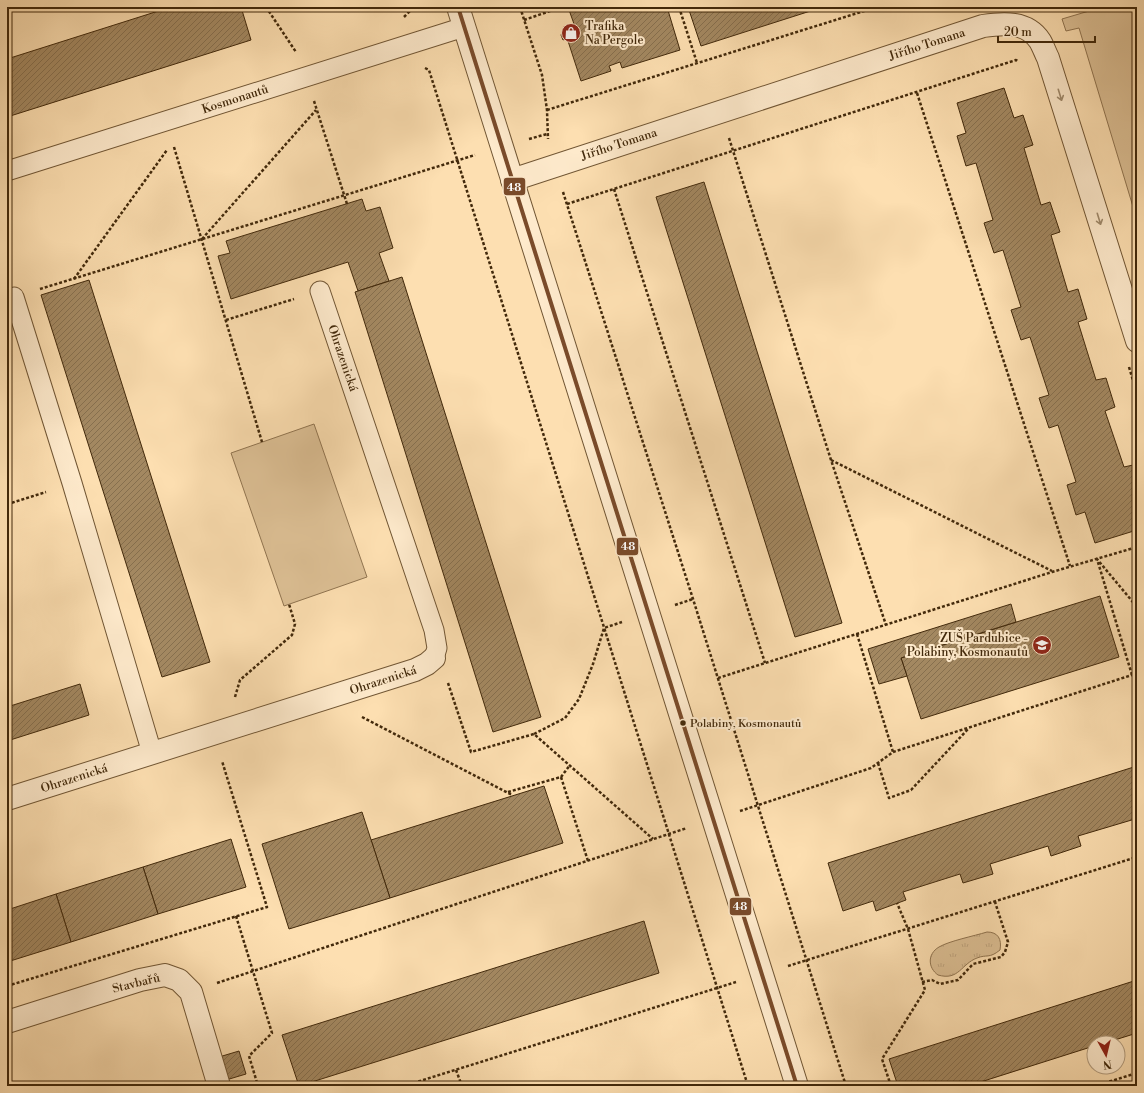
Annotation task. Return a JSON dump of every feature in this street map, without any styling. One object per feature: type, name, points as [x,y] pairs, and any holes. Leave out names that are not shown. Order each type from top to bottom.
[{"type":"street","name":"Kosmonautů","points":[[461,17],[796,1086]]},
{"type":"street","name":"Jiřího Tomana","points":[[512,180],[983,26],[1013,24],[1027,29],[1039,40],[1048,58],[1137,341]]},
{"type":"street","name":"Ohrazenická","points":[[7,799],[415,670],[427,664],[435,653]]},
{"type":"street","name":"Stavbařů","points":[[7,1022],[140,980],[165,975],[179,980],[191,992]]},
{"type":"street","points":[[191,992],[220,1086]]},
{"type":"lane","name":"Kosmonautů","points":[[7,171],[306,76],[461,17]]},
{"type":"lane","name":"Ohrazenická","points":[[320,291],[434,630],[435,653]]},
{"type":"lane","points":[[14,297],[72,483],[152,754]]},
{"type":"path","points":[[266,7],[300,58],[347,204]]},
{"type":"path","points":[[520,7],[542,74],[547,110],[547,134],[554,166],[693,599],[846,1086]]},
{"type":"path","points":[[524,20],[562,7]]},
{"type":"path","points":[[679,7],[697,63]]},
{"type":"path","points":[[547,110],[877,7]]},
{"type":"path","points":[[567,204],[1016,60],[1022,64]]},
{"type":"path","points":[[429,70],[748,1086]]},
{"type":"path","points":[[917,93],[1070,566]]},
{"type":"path","points":[[202,239],[316,110]]},
{"type":"path","points":[[721,111],[830,460],[886,624]]},
{"type":"path","points":[[167,121],[262,442]]},
{"type":"path","points":[[14,297],[501,146],[547,134]]},
{"type":"path","points":[[74,279],[173,142]]},
{"type":"path","points":[[614,189],[765,663]]},
{"type":"path","points":[[226,320],[320,291]]},
{"type":"path","points":[[1128,364],[1137,394]]},
{"type":"path","points":[[830,460],[1052,572]]},
{"type":"path","points":[[7,502],[11,503],[72,483]]},
{"type":"path","points":[[718,678],[1070,566],[1137,547]]},
{"type":"path","points":[[1098,559],[1137,607]]},
{"type":"path","points":[[1098,559],[1132,675]]},
{"type":"path","points":[[604,628],[693,599]]},
{"type":"path","points":[[242,724],[235,699],[240,680],[292,635],[295,624],[289,604]]},
{"type":"path","points":[[435,653],[471,752],[534,734],[564,718],[579,699],[604,628]]},
{"type":"path","points":[[857,634],[893,752]]},
{"type":"path","points":[[191,992],[253,970],[871,768],[893,752],[1132,675],[1137,676]]},
{"type":"path","points":[[360,716],[512,795]]},
{"type":"path","points":[[878,763],[889,798],[911,790],[968,728]]},
{"type":"path","points":[[7,986],[267,907],[213,734]]},
{"type":"path","points":[[534,734],[653,839]]},
{"type":"path","points":[[507,793],[561,777],[570,765]]},
{"type":"path","points":[[561,777],[588,861]]},
{"type":"path","points":[[922,982],[932,980],[940,984],[958,980],[973,964],[1001,957],[1008,942],[995,902]]},
{"type":"path","points":[[891,1086],[882,1059],[925,990],[908,929],[897,903]]},
{"type":"path","points":[[236,916],[272,1033],[249,1056],[258,1086]]},
{"type":"path","points":[[456,1070],[462,1086]]},
{"type":"path","points":[[1094,1086],[1137,1073]]},
{"type":"green space","points":[[1088,7],[1137,7],[1137,220],[1079,28],[1066,31],[1062,19],[1089,11]]},
{"type":"green space","points":[[314,424],[367,577],[284,606],[231,453]]},
{"type":"green space","points":[[987,932],[994,933],[1000,939],[1000,950],[991,955],[977,958],[951,976],[938,975],[932,969],[930,961],[932,953],[939,947]]},
{"type":"building","points":[[171,7],[241,7],[251,40],[7,117],[7,59]]},
{"type":"building","points":[[568,7],[667,7],[680,50],[622,68],[620,62],[609,66],[611,71],[581,81],[567,38],[563,40],[561,35],[565,27],[574,24]]},
{"type":"building","points":[[688,7],[823,7],[701,46]]},
{"type":"building","points":[[1004,88],[1014,118],[1023,115],[1033,145],[1024,148],[1041,205],[1050,202],[1060,232],[1051,235],[1068,292],[1078,289],[1087,319],[1078,322],[1096,380],[1106,378],[1115,407],[1105,411],[1124,467],[1133,465],[1137,478],[1137,496],[1133,498],[1137,511],[1137,530],[1095,543],[1085,512],[1076,515],[1067,485],[1076,482],[1058,425],[1049,428],[1039,398],[1049,395],[1030,337],[1021,340],[1011,310],[1021,307],[1003,250],[994,253],[984,223],[993,220],[976,163],[966,166],[957,136],[966,133],[957,103]]},
{"type":"building","points":[[704,182],[842,623],[795,637],[656,197]]},
{"type":"building","points":[[362,199],[366,211],[380,207],[393,248],[379,253],[389,281],[358,291],[348,262],[231,299],[218,256],[230,253],[226,241]]},
{"type":"building","points":[[402,277],[541,717],[493,732],[355,292]]},
{"type":"building","points":[[89,280],[210,662],[162,677],[41,295]]},
{"type":"building","points":[[1100,596],[1119,657],[921,719],[901,658]]},
{"type":"building","points":[[1011,604],[1016,622],[901,658],[907,676],[879,684],[868,649]]},
{"type":"building","points":[[80,684],[89,715],[7,741],[7,707]]},
{"type":"building","points":[[1137,766],[1137,825],[1135,819],[1078,836],[1081,846],[1051,856],[1048,846],[990,864],[993,874],[963,883],[960,874],[903,892],[906,900],[876,911],[873,901],[843,911],[828,863]]},
{"type":"building","points":[[544,786],[563,843],[390,898],[371,840]]},
{"type":"building","points":[[362,812],[390,898],[289,929],[262,844]]},
{"type":"building","points":[[231,839],[246,887],[158,914],[143,867]]},
{"type":"building","points":[[143,867],[158,914],[71,942],[56,894]]},
{"type":"building","points":[[56,894],[71,942],[7,962],[7,910]]},
{"type":"building","points":[[644,921],[659,973],[299,1086],[282,1035]]},
{"type":"building","points":[[1137,980],[1137,1033],[1126,1036],[1126,1035],[1086,1035],[1086,1049],[968,1086],[898,1086],[889,1059]]},
{"type":"building","points":[[239,1051],[246,1074],[226,1080],[219,1057]]},
{"type":"transit line","name":"48","points":[[458,7],[797,1086]]},
{"type":"place","name":"Trafika Na Pergole","points":[[571,33]]},
{"type":"place","name":"ZUŠ Pardubice - Polabiny, Kosmonautů","points":[[1042,645]]},
{"type":"place","name":"Polabiny, Kosmonautů","points":[[683,723]]}]
